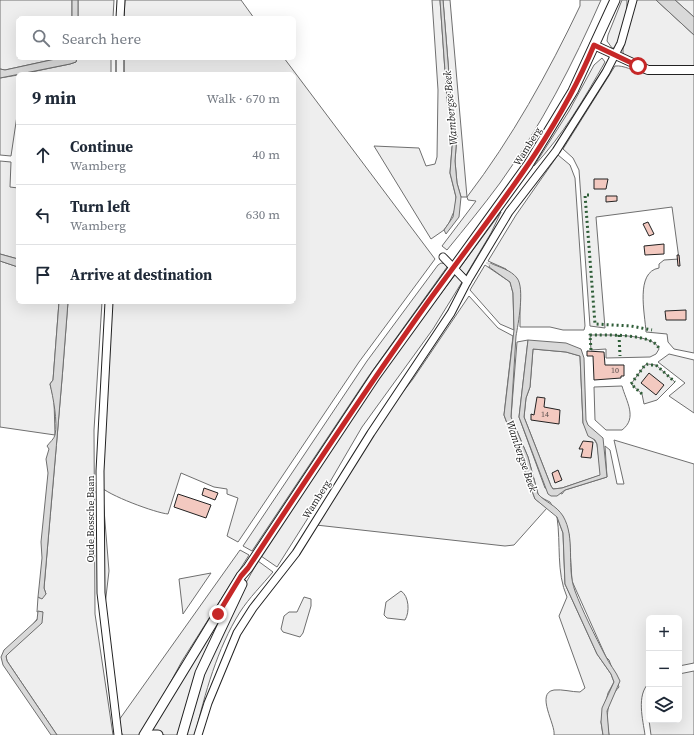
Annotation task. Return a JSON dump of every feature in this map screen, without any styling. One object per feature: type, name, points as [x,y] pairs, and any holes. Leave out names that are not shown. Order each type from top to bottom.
[{"type":"main road","name":"Wamberg","points":[[144,735],[241,576],[248,568],[376,375],[453,268],[491,219],[528,165],[572,91],[615,0]]},
{"type":"main road","name":"Wamberg","points":[[182,735],[200,673],[248,568]]},
{"type":"main road","points":[[153,735],[158,735]]},
{"type":"street","points":[[120,16],[121,0]]},
{"type":"street","name":"Wamberg","points":[[198,735],[208,703],[237,633],[253,608],[296,553],[371,433],[451,313],[467,282],[509,212],[556,151],[621,43],[633,0]]},
{"type":"street","points":[[594,45],[614,56],[648,70],[694,70]]},
{"type":"street","points":[[120,60],[120,72]]},
{"type":"street","points":[[443,257],[467,282]]},
{"type":"street","name":"Oude Bossche Baan","points":[[109,304],[100,471],[100,593],[118,735]]},
{"type":"shaded area","points":[[0,0],[72,0],[72,16],[16,16],[16,60],[51,60],[5,70],[0,69]]},
{"type":"shaded area","points":[[78,0],[114,0],[113,16],[78,16]]},
{"type":"shaded area","points":[[125,0],[241,0],[253,16],[124,16]]},
{"type":"shaded area","points":[[432,0],[440,0],[447,100],[453,135],[450,173],[456,197],[455,209],[449,223],[444,230],[431,239],[374,146],[419,148],[426,166],[435,164],[437,157],[438,90]]},
{"type":"shaded area","points":[[443,0],[450,0],[467,197],[461,197],[457,183],[455,161],[457,135],[451,99]]},
{"type":"shaded area","points":[[580,0],[601,0],[568,71],[543,117],[500,183],[481,209],[447,250],[442,246],[476,201],[468,200],[467,197],[499,152],[542,80],[580,6]]},
{"type":"shaded area","points":[[622,0],[627,0],[625,19],[618,42],[615,48],[612,48],[607,41],[608,35]]},
{"type":"shaded area","points":[[636,0],[656,0],[694,35],[694,67],[654,68],[629,62],[623,53],[623,49]]},
{"type":"shaded area","points":[[675,0],[694,0],[694,17]]},
{"type":"shaded area","points":[[602,58],[605,62],[581,103],[564,129],[534,166],[569,111],[594,65]]},
{"type":"shaded area","points":[[76,60],[111,60],[111,72],[32,72],[70,64],[76,62]]},
{"type":"shaded area","points":[[122,60],[286,60],[295,72],[122,72]]},
{"type":"shaded area","points":[[615,66],[622,66],[643,73],[681,72],[694,74],[694,353],[674,349],[668,342],[667,334],[646,332],[643,295],[647,277],[652,271],[659,268],[659,264],[664,260],[679,259],[672,207],[596,217],[605,328],[590,326],[579,170],[573,158],[563,149]]},
{"type":"shaded area","points":[[296,74],[435,259],[359,362],[238,542],[227,536],[238,498],[227,494],[227,489],[214,487],[181,473],[168,514],[132,503],[104,490],[100,486],[110,304],[296,304]]},
{"type":"shaded area","points":[[16,75],[16,122],[11,156],[0,155],[0,78]]},
{"type":"shaded area","points":[[558,155],[570,165],[575,178],[585,326],[584,330],[563,330],[550,327],[520,327],[520,290],[506,269],[488,261],[516,215]]},
{"type":"shaded area","points":[[0,161],[11,162],[10,187],[16,188],[16,258],[0,254]]},
{"type":"shaded area","points":[[501,212],[491,233],[466,275],[459,269]]},
{"type":"shaded area","points":[[0,261],[16,266],[16,304],[59,304],[53,380],[50,384],[54,400],[55,435],[0,427]]},
{"type":"shaded area","points":[[441,263],[446,264],[447,267],[368,377],[252,551],[243,546],[367,361]]},
{"type":"shaded area","points":[[485,265],[510,282],[513,293],[514,330],[500,324],[470,290]]},
{"type":"shaded area","points":[[455,275],[462,282],[433,329],[362,427],[320,499],[277,567],[261,556],[383,370]]},
{"type":"shaded area","points":[[469,296],[498,328],[513,336],[504,415],[535,499],[547,508],[514,545],[505,546],[316,525],[391,407],[413,379]]},
{"type":"shaded area","points":[[68,304],[102,304],[94,430],[95,614],[113,735],[57,735],[7,661],[6,656],[43,612],[37,612],[38,597],[40,598],[46,594],[44,588]]},
{"type":"shaded area","points":[[590,335],[617,335],[639,338],[648,340],[655,344],[659,349],[656,354],[650,357],[606,358],[606,349],[591,350]]},
{"type":"shaded area","points":[[528,340],[519,417],[545,488],[562,494],[565,490],[607,477],[605,446],[610,450],[617,484],[624,484],[614,440],[694,464],[694,663],[682,665],[682,615],[646,615],[646,687],[641,701],[645,735],[609,735],[607,716],[609,704],[619,687],[609,660],[606,657],[572,581],[569,534],[550,502],[538,494],[528,457],[511,417],[517,342]]},
{"type":"shaded area","points":[[533,349],[566,352],[580,356],[583,423],[597,444],[601,475],[562,488],[553,489],[551,486],[524,417],[526,398],[530,387]]},
{"type":"shaded area","points":[[669,354],[694,360],[694,413],[669,396],[685,383],[658,362]]},
{"type":"shaded area","points":[[645,365],[656,365],[675,382],[657,400],[644,404],[642,394],[631,384]]},
{"type":"shaded area","points":[[622,386],[630,409],[629,420],[627,425],[622,430],[606,430],[595,420],[594,387]]},
{"type":"shaded area","points":[[103,497],[109,571],[105,605],[102,554]]},
{"type":"shaded area","points":[[557,517],[563,533],[565,584],[597,654],[611,674],[614,682],[608,693],[601,722],[603,735],[554,735],[554,730],[546,703],[546,697],[549,692],[554,690],[580,692],[585,688],[559,616],[567,597],[561,578]]},
{"type":"shaded area","points":[[240,550],[249,555],[182,661],[142,735],[123,735],[118,728],[119,720]]},
{"type":"shaded area","points":[[258,561],[273,572],[247,602],[232,626],[218,656],[203,703],[195,735],[185,735],[202,674],[242,590]]},
{"type":"shaded area","points":[[211,573],[183,614],[179,579]]},
{"type":"shaded area","points":[[401,591],[404,593],[408,604],[407,617],[405,620],[387,618],[384,615],[386,602]]},
{"type":"shaded area","points":[[304,597],[311,599],[311,606],[303,633],[300,637],[283,632],[281,629],[284,616],[289,612],[297,612]]},
{"type":"shaded area","points":[[217,619],[221,620],[179,735],[165,735],[149,730]]},
{"type":"shaded area","points":[[694,671],[694,735],[651,735],[649,723],[682,723],[682,673]]},
{"type":"water","points":[[72,0],[78,0],[78,16],[72,16]]},
{"type":"water","points":[[440,0],[443,0],[451,99],[457,135],[455,161],[457,183],[461,197],[459,217],[446,234],[444,230],[453,217],[456,197],[450,173],[453,135],[447,100]]},
{"type":"water","points":[[656,0],[675,0],[694,17],[694,35]]},
{"type":"water","points":[[51,60],[76,60],[76,62],[70,64],[30,72],[16,72],[16,75],[0,78],[0,69],[5,70]]},
{"type":"water","points":[[0,254],[16,258],[16,266],[0,261]]},
{"type":"water","points":[[490,263],[512,273],[517,278],[520,290],[521,298],[516,336],[511,417],[528,457],[538,494],[560,512],[567,525],[570,543],[572,582],[575,591],[597,640],[620,681],[607,711],[609,735],[603,735],[601,722],[602,708],[614,682],[611,674],[597,654],[565,584],[563,533],[557,517],[535,499],[504,415],[514,330],[513,293],[510,282],[489,267]]},
{"type":"water","points":[[59,304],[68,304],[44,588],[46,594],[42,599],[38,597],[42,558],[41,542],[48,473],[46,459],[49,449],[47,446],[53,439],[56,430],[55,410],[50,384],[53,380]]},
{"type":"water","points":[[528,340],[566,343],[581,349],[584,358],[586,420],[588,425],[603,438],[607,477],[565,490],[557,496],[551,496],[548,494],[519,417]],"holes":[[[533,349],[566,352],[580,356],[583,423],[588,436],[595,440],[597,444],[600,475],[562,488],[553,489],[524,417],[526,398],[530,387]]]},
{"type":"water","points":[[38,611],[43,612],[42,623],[6,656],[7,661],[57,735],[51,735],[3,665],[1,657],[4,650],[37,620]]},
{"type":"building","points":[[594,179],[608,179],[606,189],[594,189]]},
{"type":"building","points":[[606,196],[617,196],[617,201],[606,202]]},
{"type":"building","points":[[648,222],[654,234],[649,236],[643,224]]},
{"type":"building","points":[[664,244],[664,254],[645,255],[644,246]]},
{"type":"building","points":[[677,255],[679,255],[680,266],[678,266]]},
{"type":"building","points":[[686,310],[686,320],[666,320],[665,311]]},
{"type":"building","points":[[587,351],[604,352],[605,365],[624,365],[624,376],[621,376],[621,378],[594,380],[593,356],[587,356]]},
{"type":"building","points":[[649,373],[664,385],[656,395],[641,383]]},
{"type":"building","points":[[537,397],[545,398],[544,407],[560,410],[559,424],[531,420],[531,414],[534,415]]},
{"type":"building","points":[[583,441],[593,442],[591,458],[581,457],[583,449],[579,449]]},
{"type":"building","points":[[558,470],[562,480],[555,483],[552,473]]},
{"type":"building","points":[[204,488],[218,493],[215,500],[202,495]]},
{"type":"building","points":[[178,494],[211,505],[206,518],[174,507]]},
{"type":"waterway","name":"Wambergse Beek","points":[[487,263],[491,265]]},
{"type":"hedge","points":[[589,195],[585,195],[595,324],[631,326],[652,330]]},
{"type":"hedge","points":[[591,350],[590,335],[617,335],[639,338],[648,340],[655,344],[659,349]]},
{"type":"hedge","points":[[619,335],[620,356]]},
{"type":"hedge","points":[[642,394],[631,384],[645,365],[648,364]]},
{"type":"hedge","points":[[651,365],[656,365],[675,382]]},
{"type":"route","points":[[218,614],[241,576],[248,568],[376,375],[453,268],[491,219],[528,165],[588,62],[594,45],[638,66]]}]
